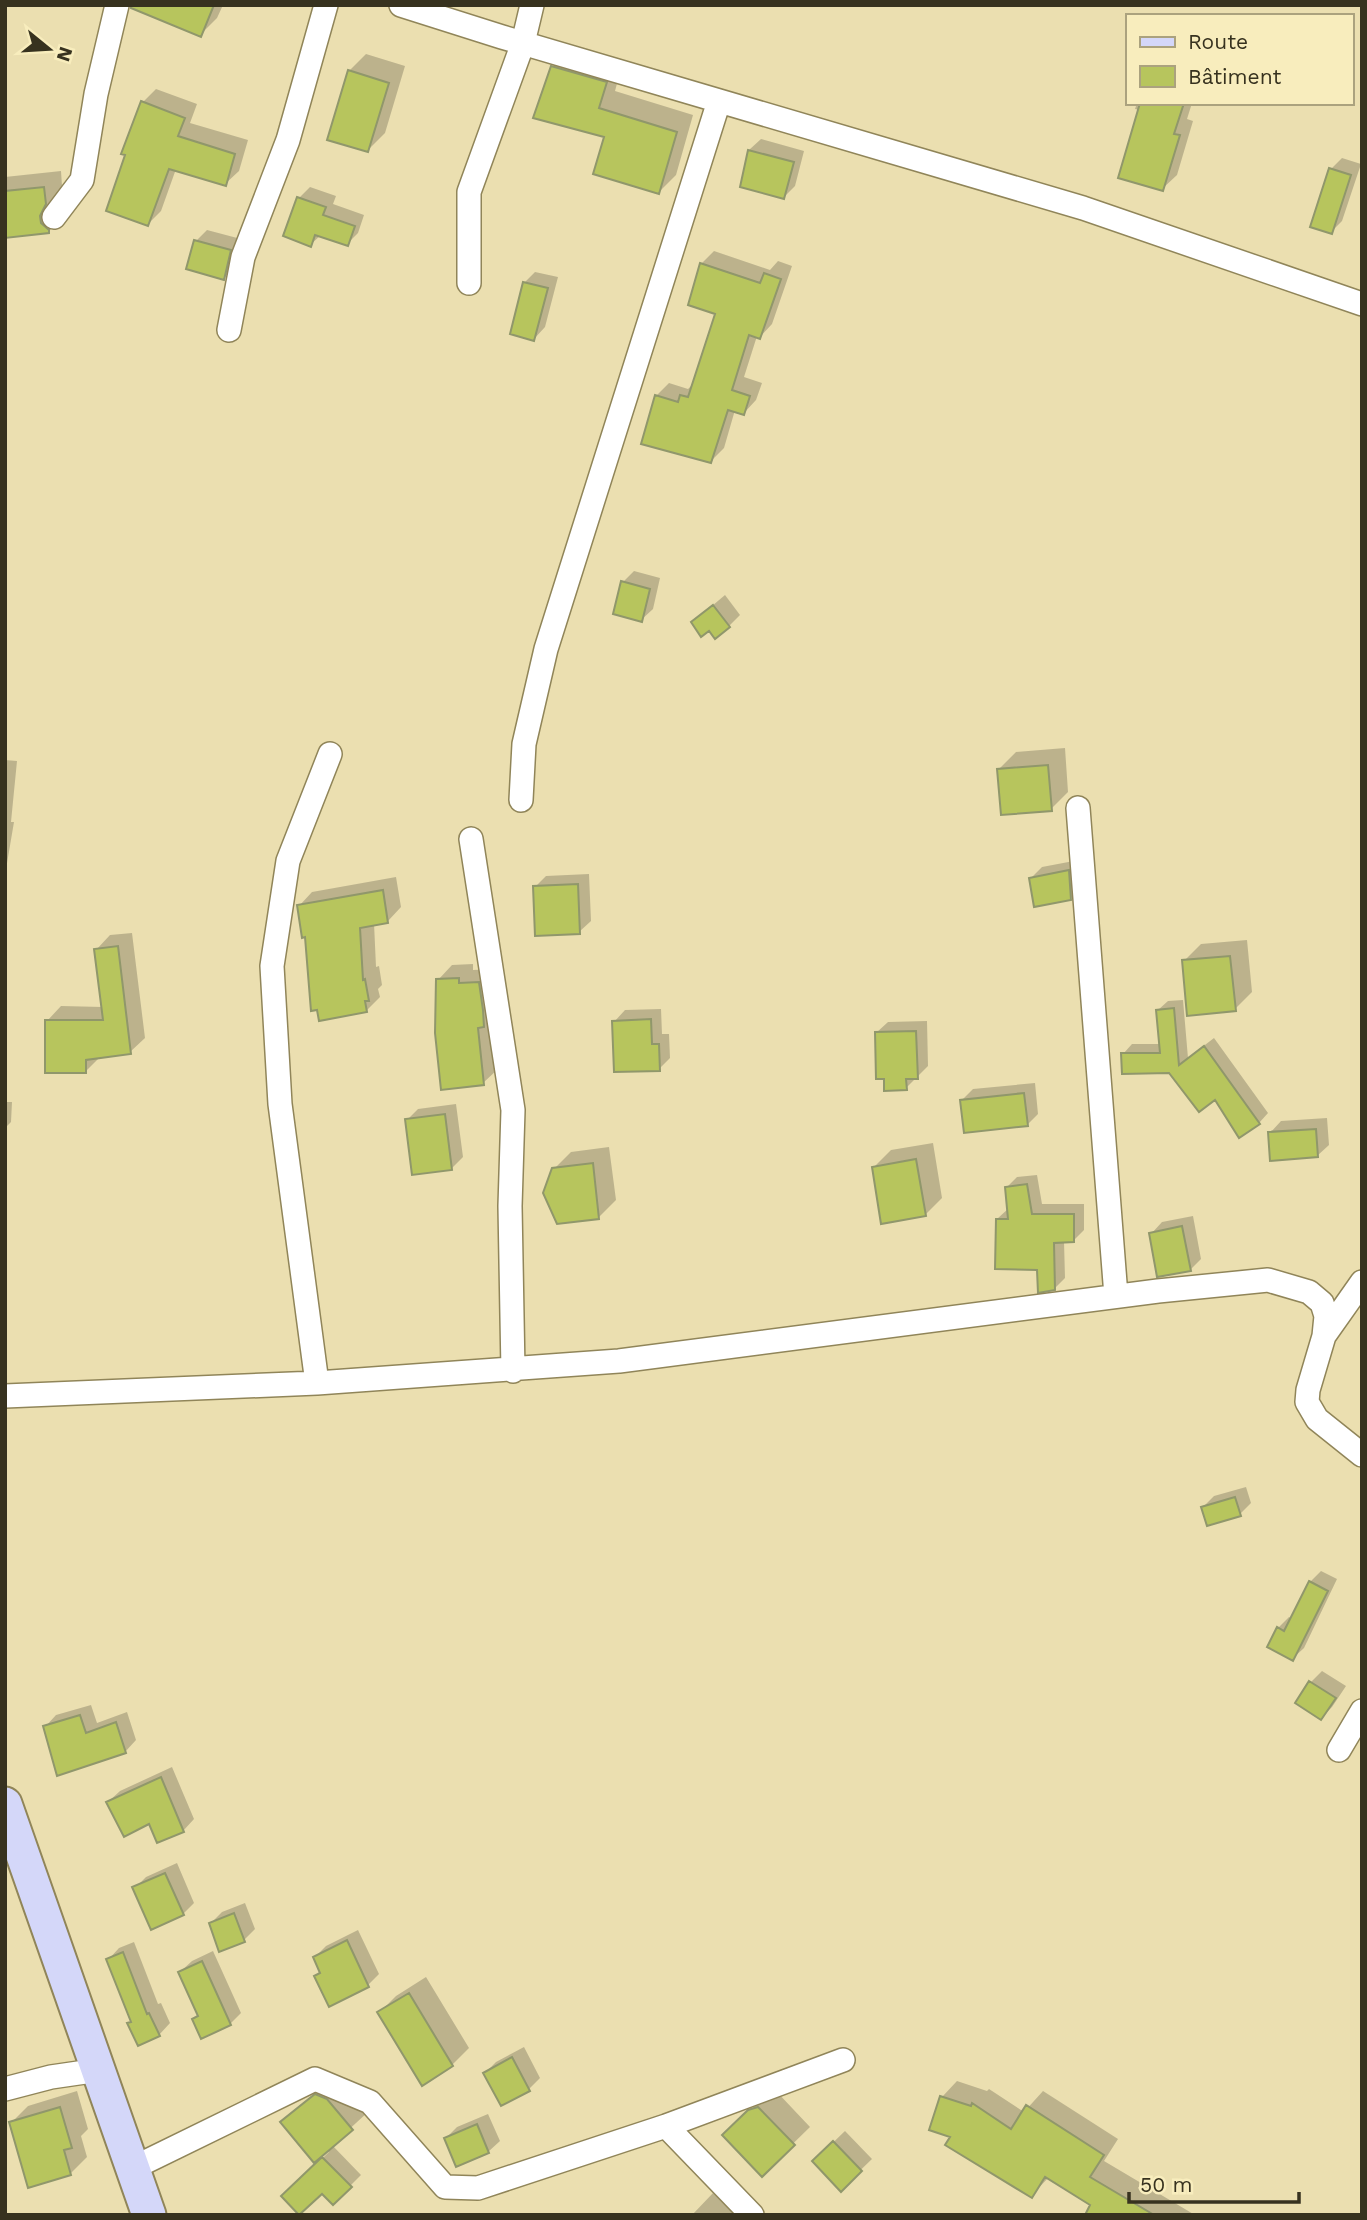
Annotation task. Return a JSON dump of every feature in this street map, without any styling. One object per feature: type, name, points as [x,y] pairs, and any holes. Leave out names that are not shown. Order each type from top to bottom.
[{"type":"street","points":[[54,217],[82,180],[96,94],[117,5]]},
{"type":"street","points":[[229,330],[243,257],[288,140],[327,5]]},
{"type":"street","points":[[401,5],[1083,208],[1362,304]]},
{"type":"street","points":[[469,284],[469,192],[523,43],[532,5]]},
{"type":"street","points":[[521,800],[524,744],[546,649],[719,101]]},
{"type":"street","points":[[317,1383],[280,1104],[272,966],[288,861],[330,754]]},
{"type":"street","points":[[1078,808],[1116,1296]]},
{"type":"street","points":[[471,839],[513,1110],[510,1206],[513,1371]]},
{"type":"street","points":[[5,1396],[317,1383],[513,1371],[619,1361],[1116,1296],[1268,1280],[1309,1292],[1322,1303],[1326,1316],[1324,1336],[1307,1402],[1317,1419],[1362,1455]]},
{"type":"street","points":[[1324,1336],[1362,1282]]},
{"type":"street","points":[[1339,1750],[1362,1711]]},
{"type":"street","points":[[5,1804],[149,2215]]},
{"type":"street","points":[[133,2168],[315,2079],[370,2102],[445,2187],[478,2189],[666,2126],[844,2060]]},
{"type":"street","points":[[5,2088],[51,2077],[99,2070]]},
{"type":"street","points":[[666,2126],[752,2215]]},
{"type":"building","points":[[131,5],[214,5],[201,37],[131,8]]},
{"type":"building","points":[[551,66],[607,82],[599,108],[677,132],[659,194],[593,174],[604,137],[533,118]]},
{"type":"building","points":[[348,70],[389,83],[368,152],[327,140]]},
{"type":"building","points":[[141,101],[185,118],[178,136],[235,154],[226,186],[169,169],[148,226],[106,211],[125,155],[121,154]]},
{"type":"building","points":[[1139,105],[1183,105],[1174,134],[1180,135],[1163,191],[1118,178]]},
{"type":"building","points":[[748,150],[794,162],[784,199],[740,187]]},
{"type":"building","points":[[1329,168],[1351,175],[1332,234],[1310,227]]},
{"type":"building","points":[[44,187],[46,204],[40,216],[41,223],[49,233],[5,238],[5,191]]},
{"type":"building","points":[[297,197],[326,207],[323,215],[355,226],[348,246],[315,235],[311,247],[283,236]]},
{"type":"building","points":[[194,240],[231,250],[224,280],[186,269]]},
{"type":"building","points":[[700,263],[760,283],[764,273],[781,279],[760,339],[749,335],[732,390],[750,396],[744,415],[728,410],[711,463],[641,444],[655,395],[678,402],[680,395],[688,397],[715,314],[688,305]]},
{"type":"building","points":[[523,282],[548,288],[534,341],[510,334]]},
{"type":"building","points":[[621,581],[650,589],[642,622],[613,614]]},
{"type":"building","points":[[713,605],[730,627],[715,639],[709,631],[701,637],[691,622]]},
{"type":"building","points":[[1048,765],[1052,811],[1001,815],[997,769]]},
{"type":"building","points":[[1069,870],[1071,900],[1034,907],[1029,878]]},
{"type":"building","points":[[578,884],[580,934],[535,936],[533,886]]},
{"type":"building","points":[[383,890],[388,923],[360,928],[363,980],[365,979],[369,1001],[365,1001],[367,1012],[319,1021],[317,1010],[311,1011],[305,937],[302,938],[297,905]]},
{"type":"building","points":[[118,946],[131,1054],[86,1060],[86,1073],[45,1073],[45,1020],[103,1020],[94,949]]},
{"type":"building","points":[[1230,956],[1236,1011],[1187,1016],[1182,960]]},
{"type":"building","points":[[459,978],[459,983],[479,982],[484,1027],[478,1028],[484,1085],[441,1090],[435,1033],[436,979]]},
{"type":"building","points":[[1174,1008],[1179,1065],[1204,1046],[1260,1124],[1239,1138],[1215,1100],[1199,1112],[1169,1073],[1122,1074],[1121,1053],[1160,1053],[1156,1010]]},
{"type":"building","points":[[651,1019],[652,1044],[659,1044],[660,1071],[614,1072],[612,1021]]},
{"type":"building","points":[[916,1031],[918,1079],[906,1079],[907,1090],[884,1091],[884,1079],[876,1079],[875,1032]]},
{"type":"building","points":[[1024,1093],[1028,1126],[964,1133],[960,1100]]},
{"type":"building","points":[[445,1114],[452,1170],[412,1175],[405,1119]]},
{"type":"building","points":[[1316,1129],[1318,1157],[1270,1161],[1268,1132]]},
{"type":"building","points":[[916,1159],[926,1216],[881,1224],[872,1167]]},
{"type":"building","points":[[593,1163],[599,1219],[557,1224],[543,1193],[552,1168]]},
{"type":"building","points":[[1027,1184],[1032,1214],[1074,1214],[1074,1242],[1054,1243],[1055,1290],[1038,1293],[1037,1270],[995,1269],[996,1219],[1008,1219],[1005,1187]]},
{"type":"building","points":[[1182,1226],[1191,1271],[1157,1277],[1149,1233]]},
{"type":"building","points":[[1235,1497],[1241,1516],[1207,1526],[1201,1507]]},
{"type":"building","points":[[1309,1581],[1328,1591],[1293,1661],[1267,1647],[1277,1627],[1284,1631]]},
{"type":"building","points":[[1309,1681],[1336,1698],[1321,1720],[1295,1703]]},
{"type":"building","points":[[80,1715],[86,1733],[116,1722],[126,1753],[57,1776],[43,1726]]},
{"type":"building","points":[[161,1777],[184,1832],[157,1843],[149,1824],[124,1837],[106,1802]]},
{"type":"building","points":[[165,1873],[184,1915],[151,1930],[132,1887]]},
{"type":"building","points":[[234,1913],[245,1942],[219,1952],[209,1923]]},
{"type":"building","points":[[347,1940],[369,1987],[329,2007],[314,1976],[320,1973],[313,1957]]},
{"type":"building","points":[[123,1952],[147,2014],[149,2013],[160,2036],[138,2046],[127,2023],[131,2022],[106,1959]]},
{"type":"building","points":[[202,1961],[231,2025],[201,2039],[192,2019],[198,2016],[178,1972]]},
{"type":"building","points":[[409,1993],[453,2066],[422,2086],[377,2012]]},
{"type":"building","points":[[512,2057],[530,2091],[501,2106],[483,2073]]},
{"type":"building","points":[[315,2094],[327,2099],[353,2130],[314,2163],[280,2122]]},
{"type":"building","points":[[940,2096],[971,2106],[972,2103],[1011,2129],[1026,2105],[1104,2155],[1090,2177],[1154,2215],[1085,2215],[1090,2205],[1045,2177],[1032,2198],[945,2145],[950,2137],[929,2130]]},
{"type":"building","points":[[60,2107],[72,2148],[64,2150],[71,2175],[28,2188],[9,2122]]},
{"type":"building","points":[[758,2107],[795,2145],[762,2177],[722,2135],[748,2110]]},
{"type":"building","points":[[477,2124],[489,2153],[456,2167],[444,2138]]},
{"type":"building","points":[[833,2141],[862,2171],[841,2192],[812,2161]]},
{"type":"building","points":[[322,2157],[352,2187],[333,2205],[322,2194],[299,2215],[281,2196]]}]
